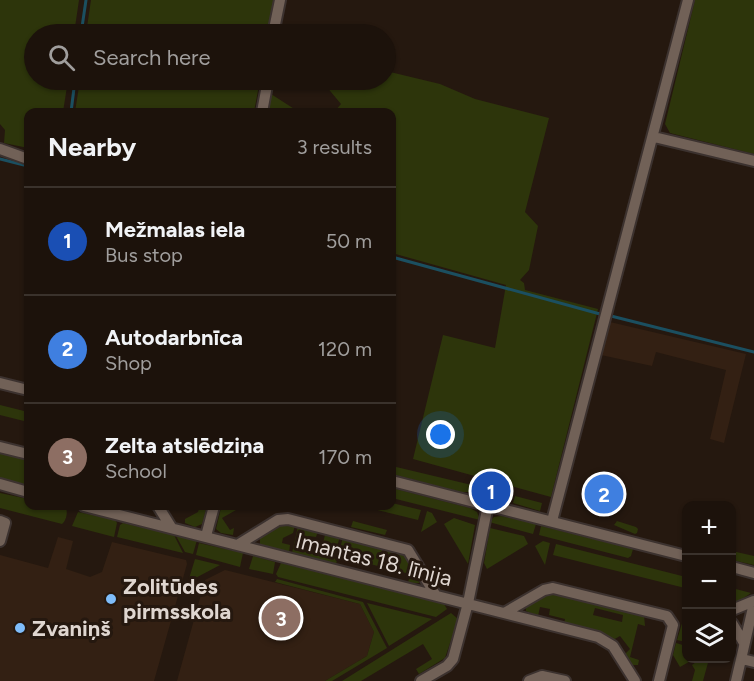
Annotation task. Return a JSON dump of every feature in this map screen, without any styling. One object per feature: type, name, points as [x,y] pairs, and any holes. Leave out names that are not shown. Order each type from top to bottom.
[{"type":"street","points":[[275,24],[280,0]]},
{"type":"street","points":[[552,521],[688,0]]},
{"type":"street","points":[[263,108],[266,90]]},
{"type":"street","points":[[654,137],[754,161]]},
{"type":"street","points":[[0,149],[24,158]]},
{"type":"street","points":[[0,383],[24,389]]},
{"type":"street","points":[[0,447],[24,453]]},
{"type":"street","points":[[396,482],[683,555]]},
{"type":"street","points":[[0,484],[24,491]]},
{"type":"street","points":[[422,681],[451,662],[468,603],[488,505]]},
{"type":"street","name":"Imantas 18. līnija","points":[[101,510],[506,612],[605,640],[613,646],[635,681]]},
{"type":"street","points":[[160,510],[171,527]]},
{"type":"street","points":[[206,536],[213,510]]},
{"type":"street","points":[[238,544],[278,520],[288,519],[408,550],[435,594]]},
{"type":"street","points":[[0,521],[5,523],[0,541]]},
{"type":"street","points":[[736,568],[754,573]]},
{"type":"street","points":[[506,612],[544,590],[553,588],[667,616],[673,625],[659,681]]},
{"type":"street","points":[[735,609],[754,602]]},
{"type":"street","points":[[736,681],[754,602]]},
{"type":"street","points":[[736,630],[744,643]]},
{"type":"street","points":[[742,659],[754,662]]},
{"type":"street","points":[[529,681],[536,677],[549,676],[565,681]]},
{"type":"shaded area","points":[[610,322],[746,354],[724,443],[710,439],[726,370],[656,352],[652,366],[601,355]]},
{"type":"shaded area","name":"Zolitūdes pirmsskola","points":[[58,537],[73,541],[66,569],[90,577],[102,572],[112,542],[186,560],[187,564],[154,681],[0,681],[0,555],[48,568]]},
{"type":"shaded area","points":[[225,570],[360,604],[374,632],[367,656],[325,681],[177,681],[205,580]]},
{"type":"green space","points":[[0,0],[79,0],[75,24],[24,24],[24,90],[66,90],[64,108],[24,108],[24,147],[4,143],[5,130],[0,124]]},
{"type":"green space","points":[[91,0],[274,0],[270,24],[87,24]]},
{"type":"green space","points":[[695,0],[754,0],[754,154],[670,133],[665,124]]},
{"type":"green space","points":[[396,73],[440,84],[475,99],[549,118],[525,212],[538,226],[529,270],[520,280],[524,283],[525,290],[598,309],[551,497],[413,459],[443,335],[495,348],[506,285],[396,254],[396,108],[338,108],[341,104],[329,90],[396,90]]},
{"type":"green space","points":[[78,90],[258,90],[255,108],[76,108]]},
{"type":"green space","points":[[271,94],[293,108],[269,108]]},
{"type":"green space","points":[[0,405],[24,411],[24,421],[0,415]]},
{"type":"green space","points":[[0,451],[24,457],[24,486],[0,480]]},
{"type":"green space","points":[[396,467],[476,486],[475,492],[461,492],[396,475]]},
{"type":"green space","points":[[396,489],[470,508],[477,512],[480,520],[396,499]]},
{"type":"green space","points":[[0,493],[24,498],[24,510],[66,510],[67,512],[62,524],[0,508]]},
{"type":"green space","points":[[515,496],[542,503],[540,511],[513,503]]},
{"type":"green space","points":[[396,504],[421,510],[418,520],[377,510],[396,510]]},
{"type":"green space","points":[[206,510],[202,524],[195,527],[185,523],[185,519]]},
{"type":"green space","points":[[221,510],[236,510],[222,518],[230,530],[234,528],[233,535],[221,533],[216,529]]},
{"type":"green space","points":[[427,511],[432,513],[437,522],[421,532]]},
{"type":"green space","points":[[78,512],[115,520],[117,523],[114,537],[72,526]]},
{"type":"green space","points":[[501,516],[536,524],[533,534],[489,522],[494,517]]},
{"type":"green space","points":[[454,518],[475,525],[468,564],[444,524]]},
{"type":"green space","points":[[353,521],[387,530],[385,535],[351,527]]},
{"type":"green space","points":[[617,521],[636,527],[637,533],[614,525]]},
{"type":"green space","points":[[123,523],[174,535],[183,553],[117,537],[120,525]]},
{"type":"green space","points":[[282,523],[295,525],[293,533],[283,538],[282,543],[290,545],[289,553],[260,544],[260,538],[265,533]]},
{"type":"green space","points":[[298,526],[318,531],[316,537],[308,536],[317,550],[320,542],[323,543],[325,535],[320,531],[340,536],[334,558],[337,559],[336,565],[292,553]]},
{"type":"green space","points":[[541,526],[633,549],[631,556],[628,558],[539,535]]},
{"type":"green space","points":[[490,528],[524,536],[528,544],[487,569],[484,563]]},
{"type":"green space","points":[[176,536],[197,540],[193,554],[185,552]]},
{"type":"green space","points":[[343,537],[383,547],[378,566],[338,556]]},
{"type":"green space","points":[[543,541],[550,543],[545,565],[535,546]]},
{"type":"green space","points":[[199,543],[243,553],[240,567],[196,555]]},
{"type":"green space","points":[[556,544],[682,576],[682,587],[553,555]]},
{"type":"green space","points":[[387,548],[406,554],[420,579],[419,583],[408,583],[410,574],[382,567]]},
{"type":"green space","points":[[736,552],[754,556],[754,565],[736,561]]},
{"type":"green space","points":[[253,556],[275,562],[273,574],[249,569]]},
{"type":"green space","points":[[195,559],[220,565],[188,582]]},
{"type":"green space","points":[[281,563],[444,604],[447,609],[436,617],[278,577],[276,574]]},
{"type":"green space","points":[[277,579],[363,602],[387,648],[332,681],[325,681],[367,656],[374,632],[360,604],[275,582]]},
{"type":"green space","points":[[736,589],[751,593],[736,603]]},
{"type":"green space","points":[[551,592],[644,615],[645,626],[638,624],[630,657],[639,660],[638,665],[631,665],[624,655],[630,649],[620,636],[613,640],[601,633],[564,624],[565,619],[549,615],[550,609],[540,607],[538,616],[526,611],[526,606]],"holes":[[[595,608],[623,615],[622,622],[593,615]]]},
{"type":"green space","points":[[367,603],[432,619],[389,646]]},
{"type":"green space","points":[[451,613],[458,619],[445,658],[419,674],[416,669],[432,659],[423,644],[361,681],[342,681]]},
{"type":"green space","points":[[682,623],[682,641],[677,640]]},
{"type":"green space","points":[[676,643],[682,645],[682,663],[687,663],[680,667],[673,655]]},
{"type":"green space","points":[[708,663],[703,681],[692,681],[695,670],[692,665]]},
{"type":"waterway","points":[[82,24],[86,0]]},
{"type":"waterway","points":[[72,108],[74,90]]},
{"type":"waterway","points":[[0,159],[24,165]]},
{"type":"waterway","points":[[396,258],[600,314]]},
{"type":"waterway","points":[[611,316],[754,352]]},
{"type":"place","name":"Mežmalas iela","points":[[491,491]]},
{"type":"place","name":"Autodarbnīca","points":[[604,494]]},
{"type":"place","name":"Zolitūdes pirmsskola","points":[[111,599]]},
{"type":"place","name":"Zelta atslēdziņa","points":[[281,618]]},
{"type":"place","name":"Zvaniņš","points":[[20,628]]}]
